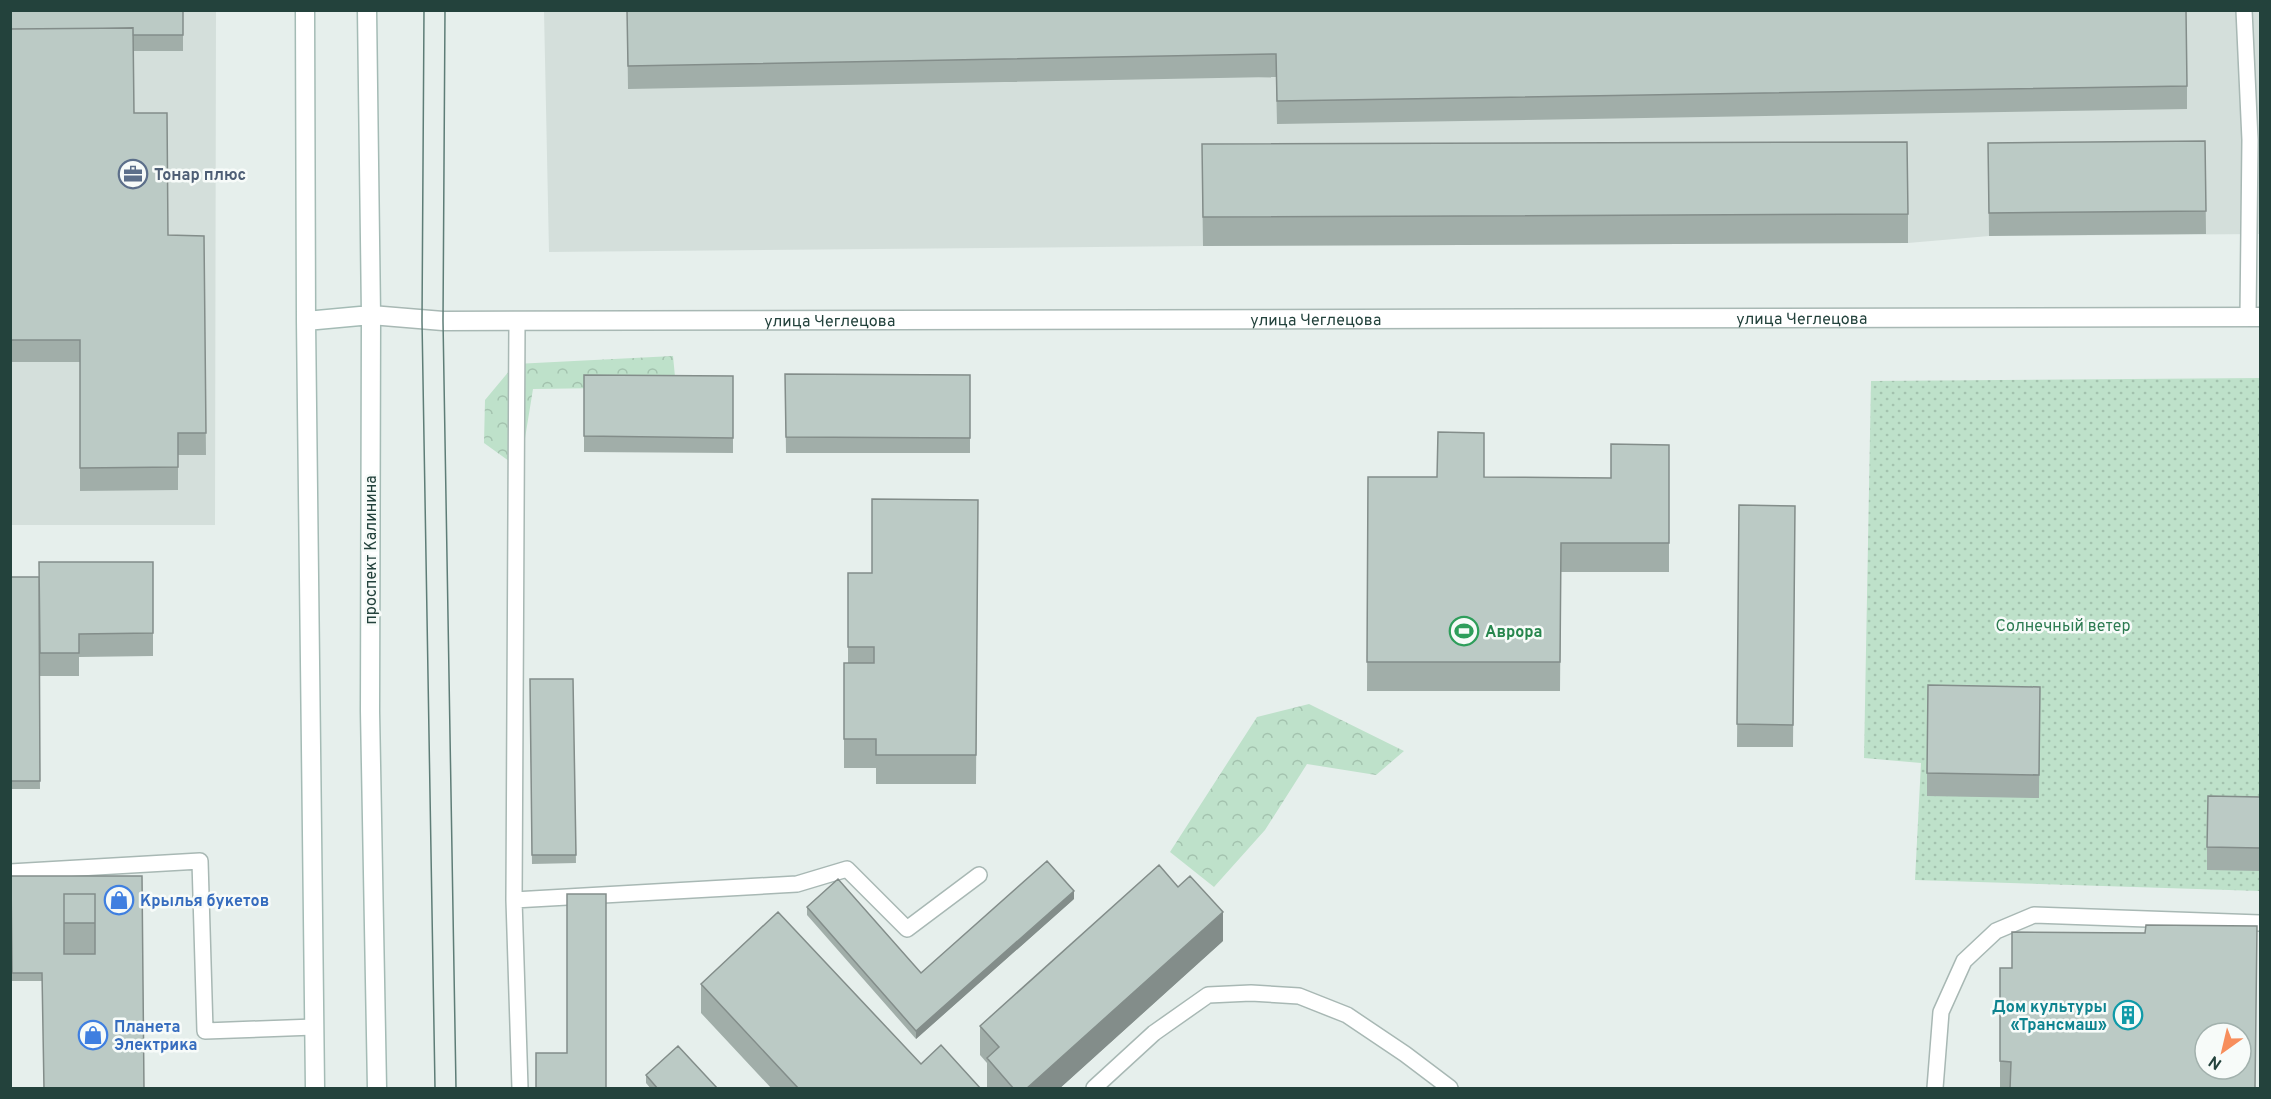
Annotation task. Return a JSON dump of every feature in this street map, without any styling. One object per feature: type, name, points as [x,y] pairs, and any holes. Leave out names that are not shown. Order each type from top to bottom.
[{"type":"main road","points":[[305,10],[306,321],[315,1089]]},
{"type":"main road","name":"проспект Калинина","points":[[367,10],[371,315],[370,711],[377,1089]]},
{"type":"main road","name":"улица Чеглецова","points":[[306,321],[371,315],[422,321],[2254,317]]},
{"type":"lane","points":[[2244,10],[2254,317]]},
{"type":"lane","points":[[517,321],[514,900],[520,1089]]},
{"type":"lane","points":[[10,872],[200,861],[205,1031],[314,1027]]},
{"type":"lane","points":[[514,900],[797,884],[847,869],[907,929],[979,875]]},
{"type":"lane","points":[[1935,1089],[1941,1012],[1964,961],[1996,931],[2034,915],[2260,923]]},
{"type":"lane","points":[[1094,1089],[1154,1033],[1208,995],[1251,993],[1299,996],[1347,1016],[1405,1054],[1450,1089]]},
{"type":"shaded area","points":[[11,11],[216,11],[215,525],[11,525]]},
{"type":"shaded area","points":[[544,11],[2260,11],[2260,234],[1989,236],[1908,243],[549,252]]},
{"type":"green space","points":[[673,356],[676,387],[533,389],[520,469],[484,443],[485,400],[515,364]]},
{"type":"green space","name":"Солнечный ветер","points":[[2260,378],[2260,891],[1915,880],[1921,763],[1864,758],[1871,381]]},
{"type":"green space","points":[[1309,704],[1404,751],[1376,775],[1307,764],[1265,830],[1214,887],[1170,852],[1257,717]]},
{"type":"building","points":[[10,10],[183,10],[183,35],[133,35],[133,28],[10,29]]},
{"type":"building","points":[[627,10],[2186,10],[2187,86],[1277,101],[1276,54],[628,66]]},
{"type":"building","points":[[133,28],[134,113],[167,113],[168,235],[204,236],[206,433],[178,433],[178,467],[80,468],[80,340],[10,340],[10,29]]},
{"type":"building","points":[[2205,141],[2206,211],[1989,213],[1988,143]]},
{"type":"building","points":[[1907,142],[1908,214],[1203,217],[1202,144]]},
{"type":"building","points":[[785,374],[970,375],[970,438],[786,437]]},
{"type":"building","points":[[584,375],[733,376],[733,438],[584,436]]},
{"type":"building","name":"Аврора","points":[[1438,432],[1484,433],[1484,477],[1611,478],[1611,444],[1669,445],[1669,543],[1561,543],[1560,662],[1367,662],[1368,477],[1437,477]]},
{"type":"building","points":[[872,499],[978,500],[976,755],[876,755],[876,739],[844,739],[844,663],[874,663],[874,647],[848,647],[848,573],[872,573]]},
{"type":"building","points":[[1739,505],[1795,506],[1793,725],[1737,724]]},
{"type":"building","points":[[39,562],[153,562],[153,633],[79,634],[79,653],[40,653]]},
{"type":"building","points":[[10,577],[39,577],[40,781],[10,781]]},
{"type":"building","points":[[530,679],[573,679],[576,855],[532,855]]},
{"type":"building","points":[[1928,685],[2040,687],[2039,775],[1927,773]]},
{"type":"building","points":[[2208,796],[2260,797],[2260,848],[2207,847]]},
{"type":"building","points":[[1047,861],[1074,891],[916,1031],[807,907],[838,879],[921,973]]},
{"type":"building","points":[[1159,865],[1178,887],[1190,876],[1223,912],[1026,1089],[1014,1089],[987,1058],[999,1047],[980,1026]]},
{"type":"building","name":"Планета Электрика","points":[[11,876],[142,876],[144,1089],[44,1089],[42,973],[12,973]],"holes":[[[64,894],[95,894],[95,954],[64,954]]]},
{"type":"building","points":[[64,894],[95,894],[95,923],[64,923]]},
{"type":"building","points":[[567,894],[606,894],[606,1089],[536,1089],[536,1053],[567,1053]]},
{"type":"building","points":[[778,912],[921,1064],[941,1045],[981,1089],[799,1089],[701,984]]},
{"type":"building","name":"Дом культуры «Трансмаш»","points":[[2146,925],[2257,926],[2255,1089],[2010,1089],[2011,1062],[2000,1061],[2000,968],[2012,968],[2012,932],[2145,933]]},
{"type":"building","points":[[678,1046],[718,1089],[658,1089],[646,1075]]},
{"type":"tram line","points":[[424,10],[422,321],[435,1088]]},
{"type":"tram line","points":[[445,10],[443,321],[456,1088]]},
{"type":"place","name":"Тонар плюс","points":[[133,174]]},
{"type":"place","name":"Аврора","points":[[1464,631]]},
{"type":"place","name":"Крылья букетов","points":[[119,900]]},
{"type":"place","name":"Дом культуры «Трансмаш»","points":[[2128,1015]]},
{"type":"place","name":"Планета Электрика","points":[[93,1035]]}]
